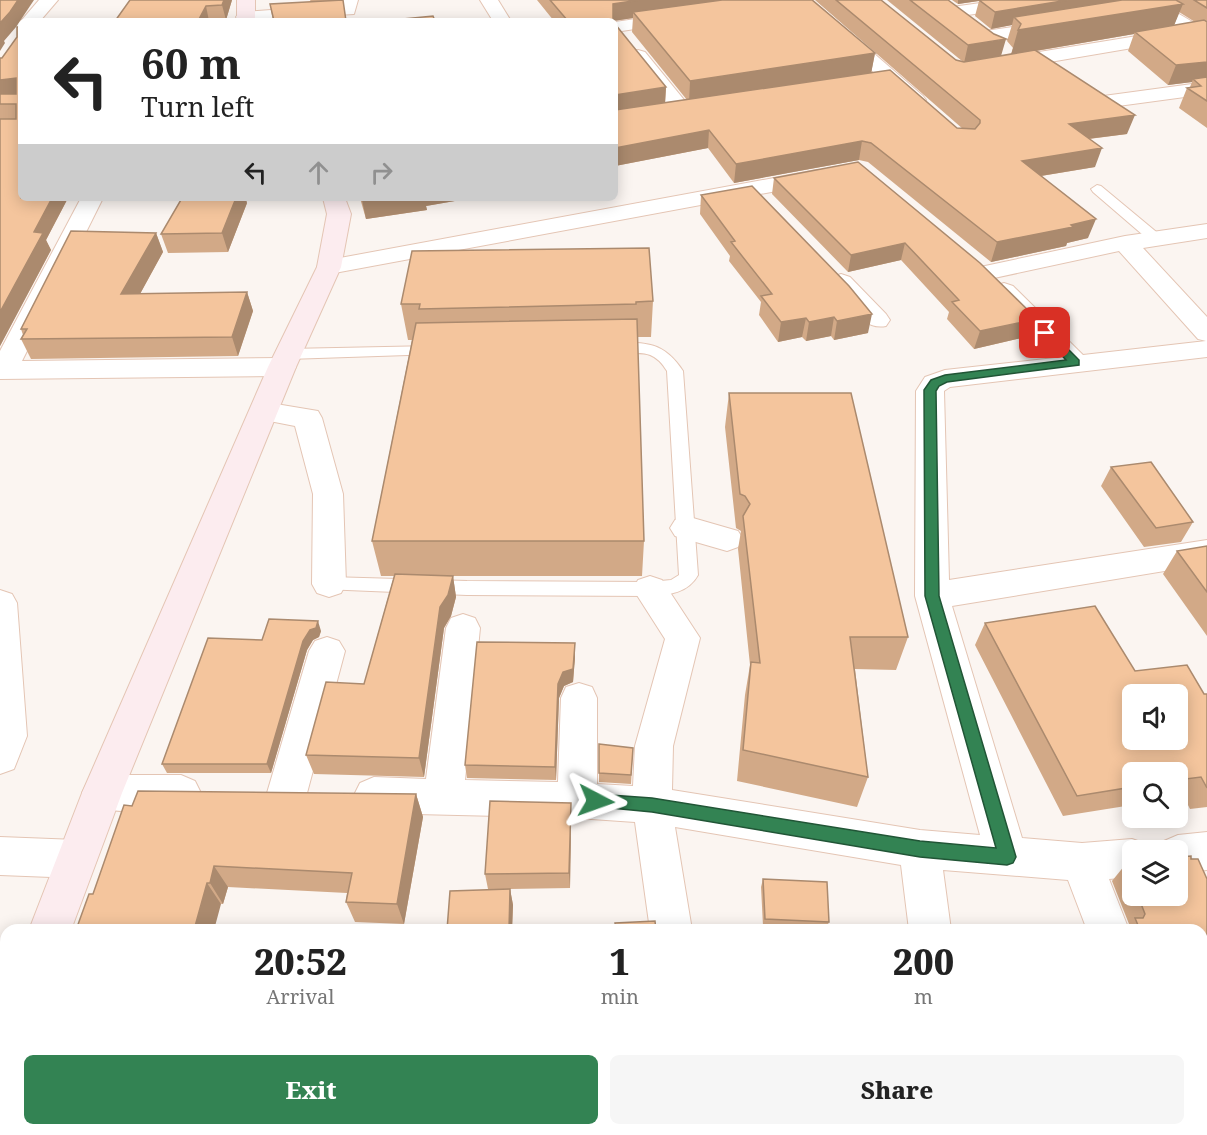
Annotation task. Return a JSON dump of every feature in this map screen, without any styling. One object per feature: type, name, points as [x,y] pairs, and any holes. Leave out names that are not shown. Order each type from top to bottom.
[{"type":"street","points":[[33,18],[49,0]]},
{"type":"street","points":[[246,12],[348,10],[349,0]]},
{"type":"street","points":[[489,0],[500,18]]},
{"type":"street","points":[[938,0],[985,37],[1023,61]]},
{"type":"street","points":[[952,12],[1042,0]]},
{"type":"street","points":[[797,1],[927,109]]},
{"type":"street","points":[[980,68],[1197,33],[1146,7]]},
{"type":"street","points":[[618,22],[694,15]]},
{"type":"street","points":[[985,37],[1078,22]]},
{"type":"street","points":[[618,23],[682,110]]},
{"type":"street","points":[[869,81],[891,78]]},
{"type":"street","points":[[1096,103],[1207,88]]},
{"type":"street","points":[[660,114],[704,107]]},
{"type":"street","points":[[329,267],[759,197],[837,173]]},
{"type":"street","points":[[90,201],[2,370],[285,361]]},
{"type":"street","points":[[52,924],[102,793],[285,361],[329,267],[339,214],[335,201]]},
{"type":"street","points":[[1075,363],[976,266],[1207,231]]},
{"type":"street","points":[[1125,243],[1207,333]]},
{"type":"street","points":[[822,262],[877,320]]},
{"type":"street","points":[[1007,857],[932,596],[930,390],[935,383],[945,379],[1207,349]]},
{"type":"street","points":[[264,411],[308,418],[328,494],[329,584]]},
{"type":"street","points":[[686,528],[728,539]]},
{"type":"street","points":[[932,596],[1207,552]]},
{"type":"street","points":[[650,589],[683,638],[654,746],[652,805],[670,924]]},
{"type":"street","points":[[0,603],[8,736],[0,757]]},
{"type":"street","points":[[443,798],[463,628]]},
{"type":"street","points":[[283,793],[327,651]]},
{"type":"street","points":[[578,800],[579,698]]},
{"type":"street","points":[[102,793],[283,793],[578,800],[652,805],[920,849],[1082,862],[1122,859]]},
{"type":"street","points":[[920,849],[929,924]]},
{"type":"street","points":[[1188,853],[1207,852]]},
{"type":"street","points":[[0,856],[77,859]]},
{"type":"street","points":[[1082,862],[1106,924]]},
{"type":"lane","points":[[1097,189],[1155,238]]},
{"type":"lane","points":[[329,584],[467,588],[650,589],[676,586],[685,582],[689,575],[675,371],[667,356],[651,349],[598,348]]},
{"type":"lane","points":[[285,361],[446,351]]},
{"type":"building","points":[[0,0],[18,0],[0,23]]},
{"type":"building","points":[[130,0],[224,0],[222,5],[206,6],[200,18],[117,18]]},
{"type":"building","points":[[343,0],[346,18],[273,18],[270,4]]},
{"type":"building","points":[[550,0],[639,0],[613,4],[613,18],[565,18]]},
{"type":"building","points":[[722,0],[812,0],[875,53],[690,81],[633,12]]},
{"type":"building","points":[[836,0],[881,0],[956,60],[964,62],[1035,50],[1135,115],[1069,124],[1102,148],[1022,161],[1096,219],[1071,225],[1073,227],[997,242],[871,143],[862,141],[736,164],[709,130],[618,147],[618,110],[890,70],[957,128],[975,129],[980,120]]},
{"type":"building","points":[[910,0],[948,0],[994,34],[1006,39],[968,45]]},
{"type":"building","points":[[979,0],[1068,0],[995,12]]},
{"type":"building","points":[[1122,0],[1176,0],[1183,4],[1018,30],[1021,24],[1014,17]]},
{"type":"building","points":[[1194,0],[1207,0],[1207,8]]},
{"type":"building","points":[[1204,20],[1207,22],[1207,62],[1176,65],[1135,32]]},
{"type":"building","points":[[18,27],[18,201],[50,201],[34,232],[43,233],[0,312],[0,119],[16,119],[16,104],[0,104],[0,94],[16,94],[16,78],[0,80],[0,58],[17,37]]},
{"type":"building","points":[[618,28],[666,87],[618,95]]},
{"type":"building","points":[[1207,77],[1207,101],[1187,88],[1201,86],[1193,79]]},
{"type":"building","points":[[858,162],[980,263],[1037,319],[980,331],[952,302],[959,300],[905,243],[851,255],[774,178]]},
{"type":"building","points":[[752,186],[849,286],[872,314],[837,321],[834,317],[809,322],[806,318],[781,322],[761,296],[772,294],[731,242],[735,241],[701,195]]},
{"type":"building","points":[[180,201],[235,201],[222,233],[161,234]]},
{"type":"building","points":[[71,231],[156,233],[121,294],[247,292],[232,337],[21,339],[27,329],[21,329]]},
{"type":"building","points":[[649,248],[653,301],[636,302],[636,304],[419,309],[420,304],[401,304],[412,251]]},
{"type":"building","points":[[637,319],[644,541],[372,541],[416,323]]},
{"type":"building","points":[[729,393],[851,393],[908,637],[850,637],[868,777],[743,750],[751,662],[760,663],[743,516],[750,504],[745,496],[740,494]]},
{"type":"building","points":[[1151,462],[1193,522],[1156,528],[1111,467]]},
{"type":"building","points":[[1207,546],[1207,592],[1177,551]]},
{"type":"building","points":[[395,574],[453,576],[448,595],[440,607],[419,758],[306,755],[326,682],[364,684]]},
{"type":"building","points":[[1095,606],[1135,671],[1187,665],[1204,694],[1207,694],[1207,788],[1201,777],[1188,779],[1188,762],[1122,762],[1122,789],[1077,796],[985,623]]},
{"type":"building","points":[[269,619],[318,621],[316,628],[310,630],[303,641],[267,764],[162,764],[208,638],[262,640]]},
{"type":"building","points":[[477,642],[575,643],[573,669],[563,672],[558,684],[555,767],[465,765]]},
{"type":"building","points":[[599,744],[633,748],[631,775],[599,773]]},
{"type":"building","points":[[138,791],[416,794],[397,904],[346,902],[352,873],[214,866],[196,924],[78,924],[89,894],[93,894],[124,805],[132,806]]},
{"type":"building","points":[[490,801],[571,803],[569,873],[485,874]]},
{"type":"building","points":[[1188,856],[1191,856],[1191,859],[1198,859],[1207,879],[1207,924],[1138,924],[1135,918],[1143,918],[1145,914],[1142,906],[1188,906]]},
{"type":"building","points":[[763,879],[827,882],[829,922],[765,919]]},
{"type":"building","points":[[510,889],[509,924],[447,924],[450,891]]},
{"type":"building","points":[[655,921],[655,924],[615,924]]},
{"type":"route","points":[[596,801],[652,805],[920,849],[1007,857],[932,596],[930,390],[935,383],[945,379],[1075,363],[1045,333]]}]
